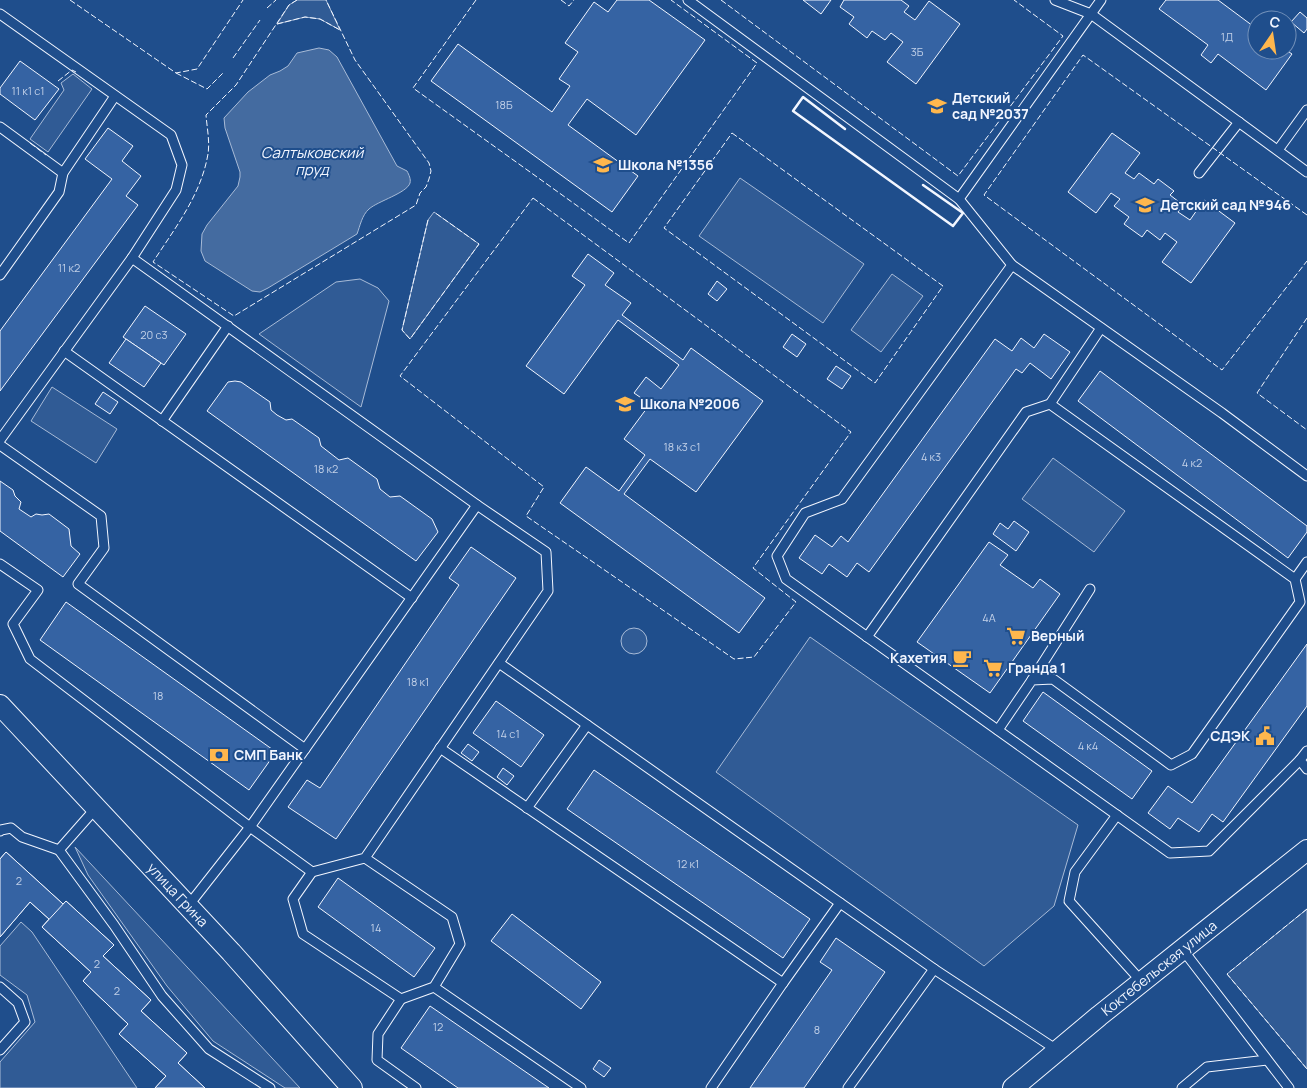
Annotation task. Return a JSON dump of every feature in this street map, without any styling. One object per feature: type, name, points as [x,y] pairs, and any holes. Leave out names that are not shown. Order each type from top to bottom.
[{"type":"street","name":"улица Грина","points":[[0,705],[231,952],[352,1088]]},
{"type":"street","name":"Коктебельская улица","points":[[1013,1088],[1099,1016],[1307,850]]},
{"type":"lane","points":[[688,0],[958,199],[1012,265],[1222,413],[1307,476]]},
{"type":"lane","points":[[1055,0],[1091,14],[1307,172]]},
{"type":"lane","points":[[958,199],[1101,0]]},
{"type":"lane","points":[[0,14],[171,135],[182,166],[176,190],[132,258],[0,440]]},
{"type":"lane","points":[[0,275],[59,192],[63,173],[115,96]]},
{"type":"lane","points":[[1278,150],[1307,110]]},
{"type":"lane","points":[[1199,173],[1239,122]]},
{"type":"lane","points":[[0,127],[63,173]]},
{"type":"lane","points":[[132,258],[477,506],[546,552],[548,592],[365,858],[312,872],[293,899],[303,934],[401,1000]]},
{"type":"lane","points":[[1012,265],[842,499],[805,512],[777,556],[786,579],[1170,853],[1209,851],[1307,751]]},
{"type":"lane","points":[[162,421],[228,326]]},
{"type":"lane","points":[[867,637],[1026,412],[1050,404],[1101,328]]},
{"type":"lane","points":[[64,351],[412,598]]},
{"type":"lane","points":[[1032,680],[1053,679],[1171,765],[1192,754],[1300,602],[1295,579],[1050,404]]},
{"type":"lane","points":[[0,445],[101,516],[104,548],[78,584],[305,750]]},
{"type":"lane","points":[[188,906],[250,827],[477,506]]},
{"type":"lane","points":[[1295,579],[1307,562]]},
{"type":"lane","points":[[0,564],[38,590],[14,624],[30,658],[250,827],[312,872]]},
{"type":"lane","points":[[998,730],[1090,589]]},
{"type":"lane","points":[[499,663],[934,969],[1058,1051]]},
{"type":"lane","points":[[527,808],[587,725]]},
{"type":"lane","points":[[440,748],[784,983]]},
{"type":"lane","points":[[1300,760],[1307,769]]},
{"type":"lane","points":[[59,850],[96,808]]},
{"type":"lane","points":[[1116,815],[1076,872],[1069,901],[1142,983]]},
{"type":"lane","points":[[0,831],[11,828],[22,837],[59,850],[114,925],[162,996],[192,1030],[210,1049],[270,1088]]},
{"type":"lane","points":[[365,858],[452,917],[460,944],[434,987],[401,1000],[378,1034],[377,1060],[416,1088]]},
{"type":"lane","points":[[711,1088],[840,903]]},
{"type":"lane","points":[[1183,950],[1289,1088]]},
{"type":"lane","points":[[848,1088],[934,969]]},
{"type":"lane","points":[[0,987],[18,1002],[25,1022],[0,1050]]},
{"type":"lane","points":[[434,987],[581,1088]]},
{"type":"lane","points":[[1182,1088],[1207,1067],[1267,1060]]},
{"type":"shaded area","points":[[297,0],[326,0],[340,30],[320,19],[305,17],[277,24],[289,5]]},
{"type":"shaded area","points":[[73,74],[92,89],[48,152],[30,139],[64,90],[61,83]]},
{"type":"shaded area","points":[[740,178],[864,264],[823,323],[699,236]]},
{"type":"shaded area","points":[[434,212],[479,244],[410,339],[402,330],[428,220]]},
{"type":"shaded area","points":[[892,274],[923,296],[881,352],[851,330]]},
{"type":"shaded area","points":[[360,279],[378,288],[389,301],[361,407],[259,334],[336,282]]},
{"type":"shaded area","points":[[52,387],[117,429],[96,463],[31,421]]},
{"type":"shaded area","points":[[1053,458],[1125,511],[1094,552],[1022,499]]},
{"type":"shaded area","points":[[634,628],[643,632],[647,641],[643,650],[634,654],[625,650],[621,641],[625,632]]},
{"type":"shaded area","points":[[810,637],[1078,825],[1054,906],[984,966],[716,772]]},
{"type":"shaded area","points":[[75,847],[300,1088],[285,1088],[213,1041],[167,986],[88,875]]},
{"type":"shaded area","points":[[1307,909],[1307,1069],[1227,974]]},
{"type":"shaded area","points":[[21,922],[32,932],[137,1088],[0,1088],[0,1062],[35,1022],[27,995],[0,975],[0,946]]},
{"type":"water","name":"Салтыковский пруд","points":[[319,48],[329,50],[337,57],[397,166],[407,171],[410,183],[408,187],[398,194],[369,209],[363,217],[357,234],[268,288],[260,292],[252,291],[205,261],[201,251],[202,234],[238,186],[240,177],[225,128],[224,118],[248,92],[270,75],[288,66],[297,53]]},
{"type":"building","points":[[617,0],[649,0],[705,40],[636,135],[587,99],[568,125],[638,176],[612,212],[431,81],[458,44],[552,112],[570,86],[559,79],[578,52],[565,43],[594,2],[608,12]]},
{"type":"building","points":[[803,0],[831,0],[821,14]]},
{"type":"building","points":[[844,0],[901,0],[909,6],[904,12],[915,20],[929,1],[960,24],[916,84],[887,62],[903,42],[891,33],[885,40],[872,31],[867,38],[849,24],[854,17],[840,7]]},
{"type":"building","points":[[1166,0],[1218,0],[1247,22],[1247,60],[1288,60],[1266,90],[1218,54],[1211,63],[1201,55],[1208,45],[1159,9]]},
{"type":"building","points":[[1300,12],[1307,18],[1307,29],[1304,33],[1297,27],[1297,15]]},
{"type":"building","points":[[20,61],[59,89],[35,120],[0,94],[0,88]]},
{"type":"building","points":[[108,128],[133,146],[122,161],[141,176],[126,196],[138,205],[0,391],[0,331],[112,179],[85,159]]},
{"type":"building","points":[[1112,133],[1140,153],[1125,173],[1134,179],[1139,173],[1154,184],[1158,179],[1174,191],[1170,195],[1183,205],[1178,212],[1190,220],[1204,200],[1235,223],[1191,283],[1162,262],[1177,242],[1165,233],[1160,240],[1147,230],[1142,237],[1124,224],[1129,217],[1114,206],[1120,199],[1111,193],[1096,213],[1068,192]]},
{"type":"building","points":[[588,254],[614,273],[605,285],[631,303],[622,315],[683,360],[691,348],[763,401],[696,492],[650,459],[624,494],[765,598],[739,633],[560,503],[586,467],[619,491],[645,455],[624,439],[650,404],[634,393],[646,377],[661,389],[679,365],[618,320],[564,394],[526,366],[585,285],[572,276]]},
{"type":"building","points":[[717,281],[727,289],[717,301],[708,294]]},
{"type":"building","points":[[145,306],[186,334],[164,365],[123,337]]},
{"type":"building","points":[[792,334],[806,344],[797,357],[783,347]]},
{"type":"building","points":[[1044,334],[1070,352],[1051,379],[1030,363],[1022,373],[1016,369],[869,572],[857,563],[847,577],[829,564],[822,574],[799,558],[815,535],[832,547],[841,536],[848,542],[995,339],[1012,351],[1021,338],[1034,348]]},
{"type":"building","points":[[126,339],[161,363],[144,387],[109,363]]},
{"type":"building","points":[[836,366],[851,376],[842,389],[827,379]]},
{"type":"building","points":[[1100,371],[1307,526],[1307,532],[1288,558],[1078,401]]},
{"type":"building","points":[[228,382],[241,382],[270,402],[271,410],[277,415],[286,420],[292,419],[319,438],[321,446],[339,460],[348,458],[377,479],[380,489],[390,497],[400,496],[432,519],[438,532],[416,561],[207,411]]},
{"type":"building","points":[[103,392],[118,402],[110,414],[95,404]]},
{"type":"building","points":[[0,481],[13,490],[15,496],[21,502],[19,509],[31,517],[36,514],[49,514],[69,529],[71,546],[80,554],[63,577],[0,531]]},
{"type":"building","points":[[1014,521],[1029,532],[1016,551],[993,534],[1000,523],[1008,529]]},
{"type":"building","points":[[989,542],[1008,555],[1000,565],[1033,588],[1040,579],[1060,594],[990,693],[917,642]]},
{"type":"building","points":[[471,547],[516,578],[336,839],[288,807],[307,780],[320,788],[459,585],[449,578]]},
{"type":"building","points":[[66,602],[276,752],[249,790],[40,640]]},
{"type":"building","points":[[1307,644],[1307,706],[1223,822],[1212,814],[1199,832],[1178,818],[1170,829],[1148,813],[1168,786],[1192,803]]},
{"type":"building","points":[[1043,692],[1152,771],[1132,799],[1023,721]]},
{"type":"building","points":[[496,701],[544,735],[521,767],[473,733]]},
{"type":"building","points":[[468,744],[479,752],[472,761],[461,753]]},
{"type":"building","points":[[503,768],[514,776],[507,785],[497,777]]},
{"type":"building","points":[[594,770],[810,919],[783,958],[567,809]]},
{"type":"building","points":[[6,852],[63,904],[49,919],[30,902],[0,937],[0,859]]},
{"type":"building","points":[[6,852],[63,904],[66,901],[114,945],[103,956],[151,1000],[141,1011],[187,1053],[178,1063],[205,1088],[155,1088],[166,1076],[119,1034],[128,1024],[83,981],[91,972],[42,927],[49,919],[30,902],[0,937],[0,859]]},
{"type":"building","points":[[338,878],[435,948],[414,977],[318,907]]},
{"type":"building","points":[[66,901],[114,945],[103,956],[151,1000],[141,1011],[187,1053],[178,1063],[205,1088],[155,1088],[166,1076],[119,1034],[128,1024],[83,981],[91,972],[42,927]]},
{"type":"building","points":[[512,914],[601,982],[581,1009],[491,941]]},
{"type":"building","points":[[836,938],[885,972],[804,1088],[750,1088],[832,970],[820,962]]},
{"type":"building","points":[[430,1006],[549,1088],[458,1088],[401,1048]]},
{"type":"building","points":[[599,1060],[611,1068],[604,1077],[593,1069]]},
{"type":"fence","points":[[70,0],[176,73],[197,69],[243,0]]},
{"type":"fence","points":[[267,8],[276,0]]},
{"type":"fence","points":[[297,0],[289,5],[236,85],[206,115],[209,149],[200,183],[186,211],[153,262],[234,316],[416,205],[420,193],[426,187],[429,179],[431,171],[429,163],[355,60],[326,0]]},
{"type":"fence","points":[[476,0],[413,88],[629,243],[757,63],[671,0]]},
{"type":"fence","points":[[561,0],[569,6],[574,0]]},
{"type":"fence","points":[[721,0],[958,176],[1063,36],[1014,0]]},
{"type":"fence","points":[[277,24],[305,17],[320,19],[340,30]]},
{"type":"fence","points":[[233,58],[260,20]]},
{"type":"fence","points":[[1307,215],[1083,55],[984,195],[1222,370],[1307,261]]},
{"type":"fence","points":[[58,81],[72,70],[76,72]]},
{"type":"fence","points":[[176,73],[207,89],[224,72]]},
{"type":"fence","points":[[732,133],[943,286],[875,383],[664,228],[732,133]]},
{"type":"fence","points":[[30,143],[46,155]]},
{"type":"fence","points":[[533,198],[851,432],[753,568],[796,602],[754,657],[734,659],[526,516],[544,487],[400,376],[533,198]]},
{"type":"fence","points":[[428,220],[402,330],[410,339],[479,244],[434,212]]},
{"type":"fence","points":[[1307,318],[1257,393],[1307,430]]},
{"type":"fence","points":[[1307,909],[1227,974],[1307,1069]]},
{"type":"wall","points":[[845,129],[803,97],[793,111],[953,226],[963,213],[923,185]]},
{"type":"place","name":"Детский сад №2037","points":[[937,106]]},
{"type":"place","name":"Школа №1356","points":[[603,165]]},
{"type":"place","name":"Детский сад №946","points":[[1145,205]]},
{"type":"place","name":"Школа №2006","points":[[625,404]]},
{"type":"place","name":"Верный","points":[[1016,636]]},
{"type":"place","name":"Кахетия","points":[[962,658]]},
{"type":"place","name":"Гранда 1","points":[[993,668]]},
{"type":"place","name":"СДЭК","points":[[1265,736]]},
{"type":"place","name":"СМП Банк","points":[[219,755]]}]
